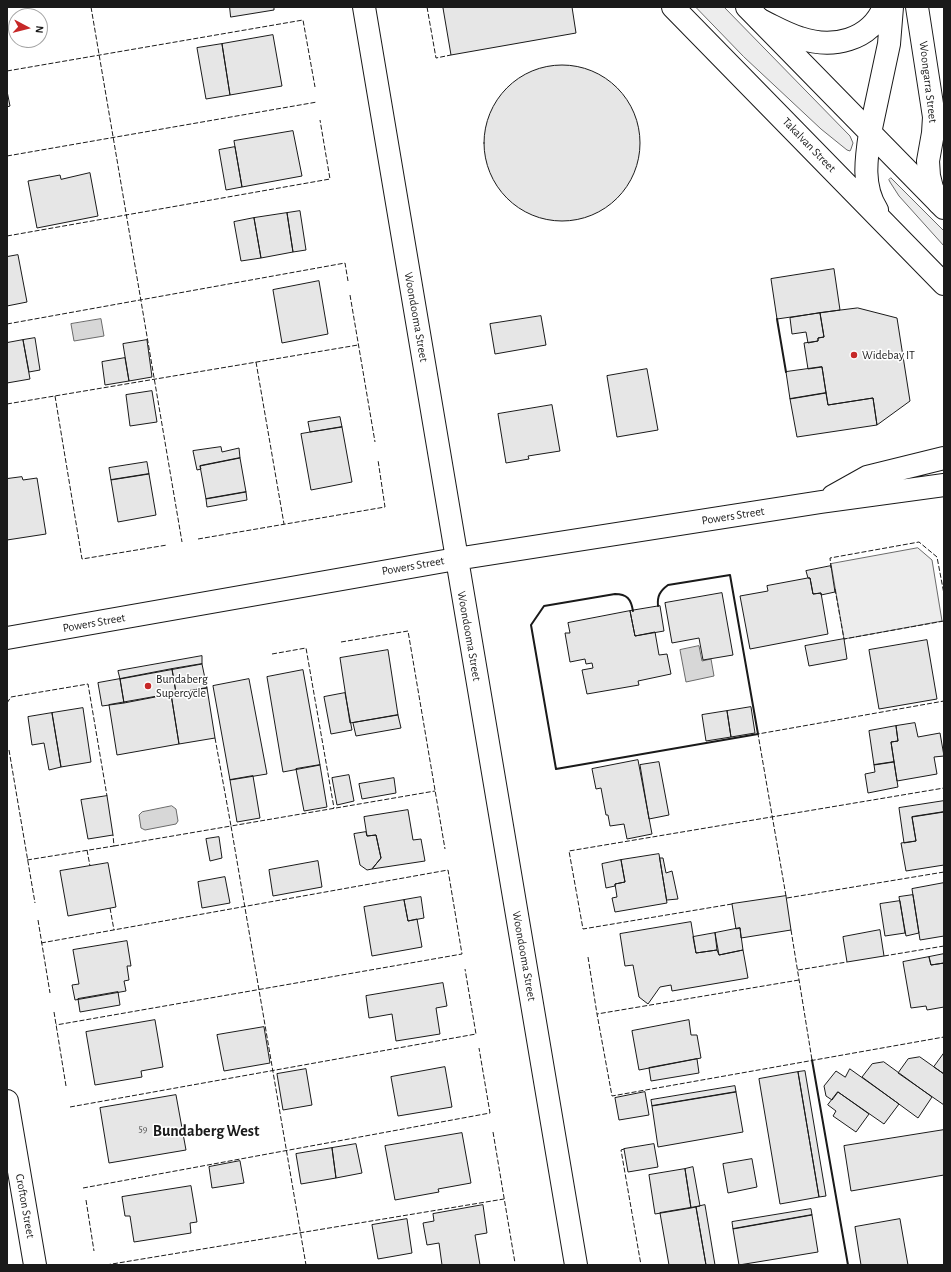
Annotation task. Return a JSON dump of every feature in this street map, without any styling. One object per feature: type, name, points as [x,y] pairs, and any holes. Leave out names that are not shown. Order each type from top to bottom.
[{"type":"main road","name":"Woondooma Street","points":[[364,7],[576,1265]]},
{"type":"main road","name":"Takalvan Street","points":[[673,7],[944,284]]},
{"type":"main road","points":[[753,13],[799,38],[810,41],[834,42],[849,40],[869,30],[876,22],[884,7]]},
{"type":"main road","points":[[885,223],[871,201],[867,187],[866,168],[870,133],[889,44],[892,7]]},
{"type":"main road","name":"Woongarra Street","points":[[917,7],[934,117],[934,132],[928,161],[929,176],[932,188],[941,206]]},
{"type":"main road","points":[[753,13],[941,206]]},
{"type":"main road","name":"Powers Street","points":[[821,502],[868,477],[939,461],[944,458]]},
{"type":"main road","name":"Powers Street","points":[[7,638],[456,559],[821,502],[938,489]]},
{"type":"main road","name":"Crofton Street","points":[[7,1101],[35,1265]]},
{"type":"shaded area","points":[[696,7],[724,7],[850,136],[853,143],[850,151],[821,129],[744,57]]},
{"type":"shaded area","points":[[891,178],[944,231],[944,246],[899,196],[889,180]]},
{"type":"shaded area","points":[[101,319],[104,336],[74,341],[71,324]]},
{"type":"shaded area","points":[[918,548],[932,560],[942,621],[844,639],[831,564]]},
{"type":"shaded area","points":[[699,646],[702,661],[711,659],[714,676],[686,682],[680,650]]},
{"type":"shaded area","points":[[172,806],[176,809],[178,821],[176,824],[145,830],[141,828],[139,815],[142,812]]},
{"type":"building","points":[[230,7],[274,7],[274,10],[231,17]]},
{"type":"building","points":[[572,7],[576,33],[451,55],[443,8]]},
{"type":"building","points":[[273,35],[282,86],[230,95],[222,44]]},
{"type":"building","points":[[222,44],[230,95],[206,99],[197,48]]},
{"type":"building","points":[[554,65],[570,65],[585,68],[599,74],[612,83],[622,93],[631,106],[637,120],[640,143],[639,158],[631,180],[622,193],[612,203],[599,212],[585,218],[570,221],[554,221],[539,218],[525,212],[512,203],[502,193],[493,180],[487,166],[484,151],[484,135],[487,120],[493,106],[502,93],[512,83],[525,74],[539,68]]},
{"type":"building","points":[[7,91],[10,106],[7,107]]},
{"type":"building","points":[[293,131],[302,176],[242,187],[234,141]]},
{"type":"building","points":[[235,147],[242,187],[226,190],[219,150]]},
{"type":"building","points":[[90,173],[98,216],[37,228],[28,181],[60,175],[61,179]]},
{"type":"building","points":[[300,211],[306,250],[293,252],[287,213]]},
{"type":"building","points":[[287,213],[293,252],[261,258],[254,218]]},
{"type":"building","points":[[254,218],[261,258],[241,261],[234,222]]},
{"type":"building","points":[[18,255],[27,302],[7,306],[7,257]]},
{"type":"building","points":[[834,269],[840,310],[777,319],[771,279]]},
{"type":"building","points":[[319,281],[328,334],[282,343],[273,290]]},
{"type":"building","name":"Widebay IT","points":[[858,308],[897,318],[910,401],[877,425],[873,398],[828,405],[822,367],[808,369],[804,343],[818,341],[818,338],[824,337],[820,313]]},
{"type":"building","points":[[820,313],[824,337],[818,338],[818,341],[808,343],[806,332],[792,334],[790,318]]},
{"type":"building","points":[[541,316],[546,345],[495,354],[490,324]]},
{"type":"building","points":[[35,338],[40,370],[29,372],[23,340]]},
{"type":"building","points":[[23,340],[30,379],[7,383],[7,343]]},
{"type":"building","points":[[147,340],[152,377],[129,381],[123,344]]},
{"type":"building","points":[[125,358],[129,381],[105,385],[102,362]]},
{"type":"building","points":[[822,367],[826,393],[790,399],[786,372]]},
{"type":"building","points":[[647,369],[658,430],[617,437],[607,376]]},
{"type":"building","points":[[152,391],[157,422],[130,426],[126,395]]},
{"type":"building","points":[[826,393],[828,405],[873,398],[877,425],[797,437],[790,399]]},
{"type":"building","points":[[552,405],[560,451],[528,456],[529,459],[506,463],[498,414]]},
{"type":"building","points":[[340,417],[342,427],[310,432],[308,422]]},
{"type":"building","points":[[342,427],[352,482],[311,490],[301,434]]},
{"type":"building","points":[[221,447],[222,452],[239,448],[240,458],[200,466],[201,469],[197,470],[193,451]]},
{"type":"building","points":[[240,458],[246,492],[206,499],[200,466]]},
{"type":"building","points":[[147,462],[149,474],[111,480],[109,468]]},
{"type":"building","points":[[149,474],[156,515],[118,522],[111,480]]},
{"type":"building","points":[[22,477],[23,480],[37,478],[46,534],[7,540],[7,479]]},
{"type":"building","points":[[246,492],[247,500],[207,507],[206,499]]},
{"type":"building","points":[[831,566],[835,592],[821,595],[821,593],[813,594],[810,578],[808,578],[806,571]]},
{"type":"building","points":[[810,578],[813,594],[821,593],[828,634],[750,649],[740,596],[768,591],[767,586]]},
{"type":"building","points":[[722,593],[733,655],[703,660],[699,638],[672,643],[665,603]]},
{"type":"building","points":[[660,606],[664,631],[635,636],[630,611]]},
{"type":"building","points":[[630,611],[635,636],[655,632],[659,655],[667,654],[671,674],[638,681],[639,685],[587,694],[582,670],[593,668],[592,663],[586,664],[585,659],[570,662],[565,633],[570,633],[568,623]]},
{"type":"building","points":[[844,639],[847,659],[809,666],[805,646]]},
{"type":"building","points":[[927,640],[937,699],[879,709],[869,650]]},
{"type":"building","points":[[388,650],[398,715],[350,723],[340,658]]},
{"type":"building","points":[[202,656],[202,664],[120,679],[118,671]]},
{"type":"building","points":[[202,664],[207,688],[176,693],[172,669]]},
{"type":"building","name":"Bundaberg Supercycle","points":[[172,669],[176,693],[124,703],[120,679]]},
{"type":"building","points":[[303,670],[320,765],[283,772],[267,677]]},
{"type":"building","points":[[120,679],[124,703],[102,706],[98,683]]},
{"type":"building","points":[[249,679],[267,774],[230,780],[213,686]]},
{"type":"building","points":[[207,688],[215,738],[179,744],[171,694]]},
{"type":"building","points":[[345,693],[352,730],[331,734],[324,697]]},
{"type":"building","points":[[171,694],[179,744],[117,755],[109,705]]},
{"type":"building","points":[[751,707],[755,733],[731,737],[727,711]]},
{"type":"building","points":[[83,708],[91,762],[61,767],[52,713]]},
{"type":"building","points":[[727,711],[731,737],[706,741],[702,715]]},
{"type":"building","points":[[52,713],[61,767],[49,770],[44,743],[32,745],[28,717]]},
{"type":"building","points":[[398,715],[401,728],[356,736],[353,723]]},
{"type":"building","points":[[915,723],[918,737],[940,733],[944,756],[934,757],[937,774],[897,781],[891,742],[898,741],[896,726]]},
{"type":"building","points":[[896,726],[898,741],[891,742],[894,762],[874,765],[869,731]]},
{"type":"building","points":[[638,760],[652,834],[627,839],[624,824],[610,826],[608,815],[606,815],[601,788],[596,789],[592,769]]},
{"type":"building","points":[[659,762],[669,815],[649,819],[640,765]]},
{"type":"building","points":[[894,762],[898,787],[868,793],[865,774],[875,772],[874,765]]},
{"type":"building","points":[[320,765],[327,807],[304,811],[296,769]]},
{"type":"building","points":[[349,775],[354,801],[337,805],[332,778]]},
{"type":"building","points":[[253,776],[260,818],[237,822],[230,780]]},
{"type":"building","points":[[394,778],[396,793],[362,799],[359,784]]},
{"type":"building","points":[[107,796],[113,835],[88,839],[81,800]]},
{"type":"building","points":[[944,801],[944,812],[912,817],[916,841],[904,843],[899,808]]},
{"type":"building","points":[[408,810],[413,840],[421,839],[425,861],[372,869],[381,858],[376,835],[367,836],[364,817]]},
{"type":"building","points":[[944,812],[944,865],[906,871],[901,843],[916,841],[912,817]]},
{"type":"building","points":[[366,832],[367,836],[376,835],[381,858],[372,869],[367,870],[360,865],[354,834]]},
{"type":"building","points":[[219,837],[222,858],[210,861],[206,839]]},
{"type":"building","points":[[659,854],[667,903],[615,912],[612,898],[617,897],[615,884],[625,882],[621,860]]},
{"type":"building","points":[[660,858],[663,858],[666,873],[672,871],[678,899],[667,900]]},
{"type":"building","points":[[621,860],[625,882],[606,888],[602,864]]},
{"type":"building","points":[[318,861],[322,887],[273,896],[269,870]]},
{"type":"building","points":[[108,863],[116,907],[68,916],[60,871]]},
{"type":"building","points":[[225,877],[230,903],[202,908],[198,882]]},
{"type":"building","points":[[944,883],[944,936],[920,940],[912,889]]},
{"type":"building","points":[[913,895],[919,933],[906,936],[899,897]]},
{"type":"building","points":[[786,896],[791,930],[741,938],[740,928],[736,929],[732,904]]},
{"type":"building","points":[[421,897],[424,918],[408,921],[404,900]]},
{"type":"building","points":[[404,900],[408,921],[417,919],[422,947],[372,956],[364,907]]},
{"type":"building","points":[[900,901],[905,933],[885,936],[880,904]]},
{"type":"building","points":[[691,922],[696,953],[717,950],[719,955],[743,950],[748,978],[672,991],[671,985],[660,987],[648,1004],[639,997],[633,965],[625,966],[620,934]]},
{"type":"building","points":[[740,928],[743,950],[719,955],[715,933]]},
{"type":"building","points":[[880,930],[884,956],[847,962],[843,937]]},
{"type":"building","points":[[715,933],[717,950],[696,953],[693,937]]},
{"type":"building","points":[[127,941],[131,966],[127,966],[129,980],[124,981],[126,991],[75,1000],[72,985],[79,984],[73,950]]},
{"type":"building","points":[[944,954],[944,963],[931,965],[929,957]]},
{"type":"building","points":[[929,957],[931,965],[944,963],[944,1007],[927,1010],[926,1006],[911,1008],[903,962]]},
{"type":"building","points":[[443,983],[447,1006],[436,1008],[440,1034],[396,1041],[392,1014],[369,1018],[366,996]]},
{"type":"building","points":[[118,992],[120,1005],[80,1012],[78,999]]},
{"type":"building","points":[[155,1020],[163,1067],[141,1071],[142,1077],[95,1085],[86,1032]]},
{"type":"building","points":[[689,1020],[691,1035],[697,1035],[701,1058],[639,1070],[632,1031]]},
{"type":"building","points":[[264,1027],[270,1063],[224,1071],[217,1035]]},
{"type":"building","points":[[944,1053],[944,1074],[934,1067]]},
{"type":"building","points":[[920,1057],[944,1074],[944,1105],[898,1073],[908,1059]]},
{"type":"building","points":[[697,1059],[699,1073],[651,1081],[649,1068]]},
{"type":"building","points":[[884,1062],[932,1097],[918,1118],[862,1077],[872,1064]]},
{"type":"building","points":[[445,1067],[452,1107],[398,1116],[391,1077]]},
{"type":"building","points":[[306,1069],[312,1105],[283,1110],[277,1074]]},
{"type":"building","points":[[850,1069],[899,1104],[884,1124],[838,1092],[832,1100],[826,1096],[824,1086],[836,1071],[845,1077]]},
{"type":"building","points":[[805,1071],[826,1196],[819,1197],[798,1072]]},
{"type":"building","points":[[798,1072],[819,1197],[780,1204],[759,1079]]},
{"type":"building","points":[[735,1086],[736,1092],[652,1106],[651,1100]]},
{"type":"building","points":[[645,1092],[649,1115],[619,1120],[615,1098]]},
{"type":"building","points":[[736,1092],[743,1132],[658,1147],[652,1106]]},
{"type":"building","points":[[838,1092],[869,1114],[856,1132],[833,1116],[836,1111],[828,1105]]},
{"type":"building","points":[[176,1095],[186,1150],[109,1163],[100,1108]]},
{"type":"building","points":[[944,1130],[944,1175],[851,1191],[844,1146]]},
{"type":"building","points":[[462,1133],[471,1183],[438,1189],[439,1192],[395,1200],[385,1146]]},
{"type":"building","points":[[356,1144],[362,1173],[336,1178],[332,1148]]},
{"type":"building","points":[[654,1144],[658,1167],[628,1172],[624,1149]]},
{"type":"building","points":[[332,1148],[336,1178],[301,1184],[296,1154]]},
{"type":"building","points":[[752,1159],[757,1187],[728,1193],[723,1164]]},
{"type":"building","points":[[240,1161],[244,1183],[212,1188],[209,1167]]},
{"type":"building","points":[[693,1167],[700,1206],[691,1208],[685,1169]]},
{"type":"building","points":[[685,1169],[691,1208],[655,1214],[649,1175]]},
{"type":"building","points":[[191,1186],[197,1222],[190,1223],[191,1233],[134,1242],[130,1216],[125,1216],[122,1197]]},
{"type":"building","points":[[483,1205],[487,1233],[475,1235],[480,1265],[442,1265],[439,1243],[427,1245],[423,1223],[434,1221],[433,1214]]},
{"type":"building","points":[[705,1205],[715,1265],[706,1265],[696,1207]]},
{"type":"building","points":[[696,1207],[706,1265],[669,1265],[660,1213]]},
{"type":"building","points":[[811,1209],[812,1215],[733,1229],[732,1222]]},
{"type":"building","points":[[812,1215],[818,1252],[739,1265],[733,1229]]},
{"type":"building","points":[[407,1219],[412,1253],[378,1259],[372,1225]]},
{"type":"building","points":[[900,1219],[908,1265],[861,1265],[855,1227]]},
{"type":"fence","points":[[91,7],[182,542]]},
{"type":"fence","points":[[427,7],[436,58],[451,55]]},
{"type":"fence","points":[[7,71],[303,20],[315,87]]},
{"type":"fence","points":[[7,156],[317,102]]},
{"type":"fence","points":[[7,236],[330,179],[320,120]]},
{"type":"fence","points":[[7,324],[345,263],[348,281]]},
{"type":"fence","points":[[350,295],[375,442]]},
{"type":"fence","points":[[7,404],[358,345]]},
{"type":"fence","points":[[256,362],[284,524]]},
{"type":"fence","points":[[55,396],[82,559],[167,545]]},
{"type":"fence","points":[[198,539],[385,507],[378,460]]},
{"type":"fence","points":[[831,568],[830,558],[919,542],[937,557],[944,594]]},
{"type":"fence","points":[[835,589],[844,639],[944,621]]},
{"type":"fence","points":[[341,642],[408,631],[445,849]]},
{"type":"fence","points":[[272,654],[306,648],[334,808]]},
{"type":"fence","points":[[7,703],[11,697],[88,684],[107,796]]},
{"type":"fence","points":[[786,896],[758,734],[944,701]]},
{"type":"fence","points":[[215,738],[231,826],[435,791]]},
{"type":"fence","points":[[9,750],[35,903]]},
{"type":"fence","points":[[732,904],[583,929],[569,851],[944,788]]},
{"type":"fence","points":[[114,846],[231,826],[306,1265]]},
{"type":"fence","points":[[27,860],[114,846],[113,835]]},
{"type":"fence","points":[[87,850],[90,866]]},
{"type":"fence","points":[[41,943],[448,870],[462,954],[56,1025]]},
{"type":"fence","points":[[787,898],[944,872]]},
{"type":"fence","points":[[110,908],[114,930]]},
{"type":"fence","points":[[38,920],[50,993]]},
{"type":"fence","points":[[791,930],[812,1060]]},
{"type":"fence","points":[[884,956],[944,946]]},
{"type":"fence","points":[[588,957],[597,1014]]},
{"type":"fence","points":[[798,970],[847,962]]},
{"type":"fence","points":[[70,1107],[476,1034],[465,969]]},
{"type":"fence","points":[[799,980],[597,1014],[612,1096],[944,1037]]},
{"type":"fence","points":[[54,1012],[66,1086]]},
{"type":"fence","points":[[83,1188],[490,1113],[479,1048]]},
{"type":"fence","points":[[493,1132],[515,1263]]},
{"type":"fence","points":[[624,1149],[621,1150],[641,1265]]},
{"type":"fence","points":[[106,1265],[504,1199]]},
{"type":"fence","points":[[86,1200],[94,1251]]},
{"type":"wall","points":[[777,319],[786,372]]},
{"type":"wall","points":[[633,611],[628,598],[623,595],[615,594],[544,606],[531,625],[556,769],[758,734],[730,575],[668,585],[660,594],[658,606]]},
{"type":"wall","points":[[812,1060],[848,1265]]},
{"type":"place","name":"Widebay IT","points":[[854,355]]},
{"type":"place","name":"Bundaberg Supercycle","points":[[148,686]]},
{"type":"district","name":"Bundaberg West","points":[[206,1131]]}]
